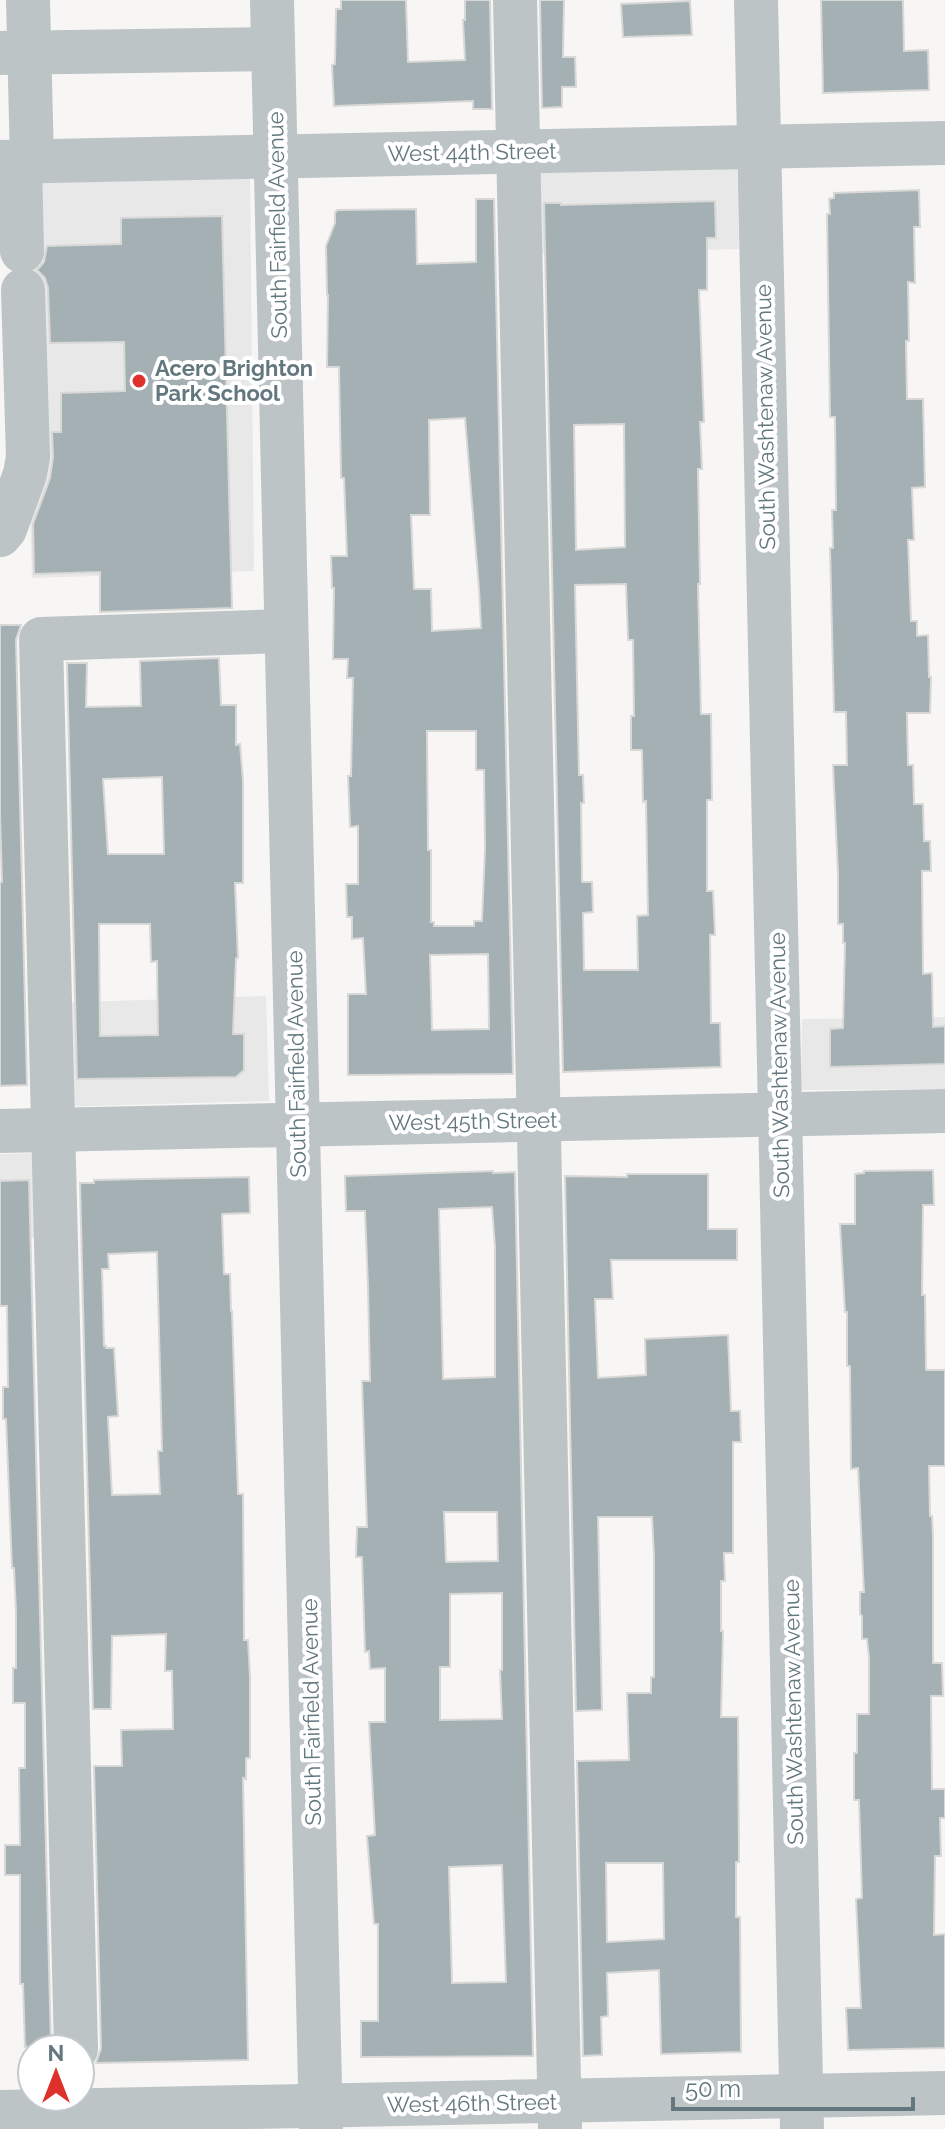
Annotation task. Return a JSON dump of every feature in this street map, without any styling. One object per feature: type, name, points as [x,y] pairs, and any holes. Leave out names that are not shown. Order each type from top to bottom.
[{"type":"street","points":[[0,535],[25,474],[28,457],[15,52],[28,0]]},
{"type":"street","name":"South Fairfield Avenue","points":[[272,0],[320,2117]]},
{"type":"street","points":[[515,0],[560,2115]]},
{"type":"street","name":"South Washtenaw Avenue","points":[[756,0],[802,2112]]},
{"type":"street","points":[[15,52],[273,49]]},
{"type":"street","name":"West 44th Street","points":[[17,162],[945,143]]},
{"type":"street","points":[[76,2033],[41,639],[286,631]]},
{"type":"street","name":"West 45th Street","points":[[0,1131],[945,1111]]},
{"type":"street","name":"West 46th Street","points":[[96,2112],[320,2117],[802,2112],[945,2093]]},
{"type":"shaded area","points":[[737,164],[739,249],[520,255],[518,167]]},
{"type":"shaded area","name":"Acero Brighton Park School","points":[[250,174],[254,571],[32,578],[20,178]]},
{"type":"shaded area","points":[[266,996],[269,1101],[53,1107],[50,1003]]},
{"type":"shaded area","points":[[945,1017],[945,1089],[801,1090],[802,1019]]},
{"type":"shaded area","points":[[54,1153],[56,1238],[0,1238],[0,1154]]},
{"type":"building","points":[[341,0],[406,0],[408,62],[465,60],[465,0],[490,0],[492,109],[473,109],[473,101],[334,106],[332,65],[335,64],[336,9],[341,9]]},
{"type":"building","points":[[540,0],[564,0],[563,57],[575,57],[576,87],[562,87],[562,107],[542,108]]},
{"type":"building","points":[[821,0],[903,0],[904,51],[928,50],[929,90],[823,93]]},
{"type":"building","points":[[690,1],[692,35],[623,37],[621,4]]},
{"type":"building","points":[[919,190],[920,227],[914,227],[915,283],[908,282],[907,399],[923,399],[925,487],[912,488],[914,540],[908,540],[911,621],[917,621],[917,636],[928,635],[931,677],[930,713],[907,713],[908,765],[913,765],[914,804],[923,804],[924,841],[930,841],[931,871],[922,871],[923,974],[932,973],[933,1027],[945,1026],[945,1064],[830,1067],[830,1029],[843,1028],[845,943],[843,924],[838,924],[833,765],[847,765],[846,712],[834,712],[830,548],[833,548],[832,510],[836,510],[835,417],[830,417],[827,214],[830,214],[829,199],[834,198],[834,193]]},
{"type":"building","points":[[476,199],[494,199],[513,1074],[348,1075],[348,994],[366,994],[363,938],[352,939],[352,917],[347,917],[346,884],[358,884],[358,826],[350,827],[348,776],[351,776],[353,678],[347,678],[348,659],[333,659],[331,556],[347,556],[344,478],[341,478],[339,367],[327,367],[326,246],[337,210],[416,209],[417,264],[476,262]],"holes":[[[465,418],[481,628],[432,631],[431,589],[414,589],[411,515],[430,515],[429,420]],[[427,731],[476,731],[476,770],[484,770],[482,921],[474,921],[474,926],[434,926],[431,922],[431,850],[428,850]],[[488,954],[489,1029],[432,1030],[430,955]]]},
{"type":"building","points":[[715,201],[716,238],[707,238],[707,290],[699,290],[704,422],[700,422],[702,469],[698,469],[698,584],[701,714],[711,714],[712,800],[707,800],[707,891],[713,891],[715,935],[710,935],[711,1023],[720,1023],[721,1067],[563,1072],[544,203]],"holes":[[[624,424],[625,547],[576,550],[574,425]],[[626,584],[628,640],[633,640],[631,750],[642,750],[648,915],[637,916],[638,970],[584,970],[583,913],[593,912],[592,882],[582,882],[581,803],[584,803],[583,775],[579,775],[575,585]]]},
{"type":"building","name":"Acero Brighton Park School","points":[[222,216],[232,608],[100,612],[100,572],[34,574],[33,524],[50,478],[52,432],[61,432],[61,393],[125,391],[124,342],[50,343],[48,288],[45,278],[37,270],[44,262],[47,246],[121,244],[121,218]]},
{"type":"building","points":[[0,625],[21,625],[16,640],[27,1085],[0,1086],[2,882]]},
{"type":"building","points":[[219,658],[221,705],[236,705],[236,745],[240,744],[243,781],[243,883],[235,883],[238,958],[233,1034],[244,1034],[244,1070],[236,1077],[77,1079],[67,663],[87,663],[86,707],[141,706],[140,661]],"holes":[[[162,777],[164,854],[108,854],[103,779]],[[99,924],[150,924],[151,962],[157,961],[158,1035],[100,1036]]]},
{"type":"building","points":[[933,1170],[934,1205],[923,1205],[922,1295],[925,1295],[926,1370],[945,1370],[945,1466],[929,1466],[933,1537],[933,1663],[942,1663],[943,1696],[931,1696],[932,1789],[945,1789],[945,1818],[940,1818],[941,1856],[935,1856],[934,1935],[945,1934],[945,2048],[848,2050],[846,2008],[861,2008],[856,1899],[862,1898],[859,1800],[854,1800],[854,1753],[857,1753],[857,1714],[869,1714],[869,1658],[867,1639],[862,1639],[860,1614],[860,1592],[864,1592],[858,1468],[851,1469],[850,1366],[847,1366],[847,1312],[840,1224],[855,1224],[855,1174],[864,1171]]},
{"type":"building","points":[[515,1172],[533,2056],[361,2057],[361,2021],[378,2021],[378,1924],[374,1924],[367,1836],[375,1835],[369,1722],[385,1722],[385,1668],[370,1669],[369,1651],[365,1652],[362,1557],[356,1557],[357,1527],[367,1527],[362,1381],[370,1381],[368,1286],[365,1211],[346,1211],[345,1176]],"holes":[[[492,1207],[495,1377],[443,1379],[439,1209]],[[444,1512],[497,1512],[498,1561],[446,1562]],[[502,1593],[502,1719],[440,1720],[440,1667],[450,1667],[450,1594]],[[502,1865],[506,1982],[452,1983],[449,1867]]]},
{"type":"building","points":[[627,1174],[708,1174],[708,1229],[737,1229],[737,1260],[611,1260],[613,1299],[595,1299],[598,1378],[646,1375],[645,1339],[728,1335],[731,1411],[740,1411],[741,1442],[733,1442],[733,1553],[724,1553],[725,1581],[721,1581],[721,1717],[738,1717],[739,1862],[736,1862],[736,1917],[740,1917],[741,2052],[661,2054],[659,1970],[607,1973],[608,2016],[601,2017],[602,2055],[583,2056],[577,1761],[629,1760],[627,1693],[651,1693],[651,1677],[654,1677],[654,1555],[652,1517],[598,1517],[602,1710],[576,1711],[565,1176],[627,1177]],"holes":[[[606,1863],[663,1863],[664,1939],[607,1942]]]},
{"type":"building","points":[[249,1177],[250,1213],[222,1214],[224,1274],[230,1274],[238,1494],[243,1494],[244,1640],[248,1640],[250,1677],[250,1758],[246,1758],[246,1779],[243,1778],[248,2060],[96,2063],[101,2048],[94,1766],[122,1766],[121,1730],[173,1729],[172,1671],[165,1671],[166,1634],[112,1636],[111,1709],[93,1709],[80,1183],[94,1183],[94,1180]],"holes":[[[157,1252],[162,1451],[158,1451],[160,1494],[112,1495],[108,1417],[118,1416],[114,1348],[104,1346],[102,1269],[109,1269],[108,1254]]]},
{"type":"building","points":[[29,1180],[51,2033],[25,2033],[23,1984],[20,1984],[20,1875],[5,1875],[5,1845],[20,1845],[19,1768],[25,1768],[25,1703],[13,1703],[16,1612],[6,1419],[3,1419],[3,1387],[8,1387],[7,1306],[0,1306],[0,1181]]},
{"type":"place","name":"Acero Brighton Park School","points":[[139,381]]}]
